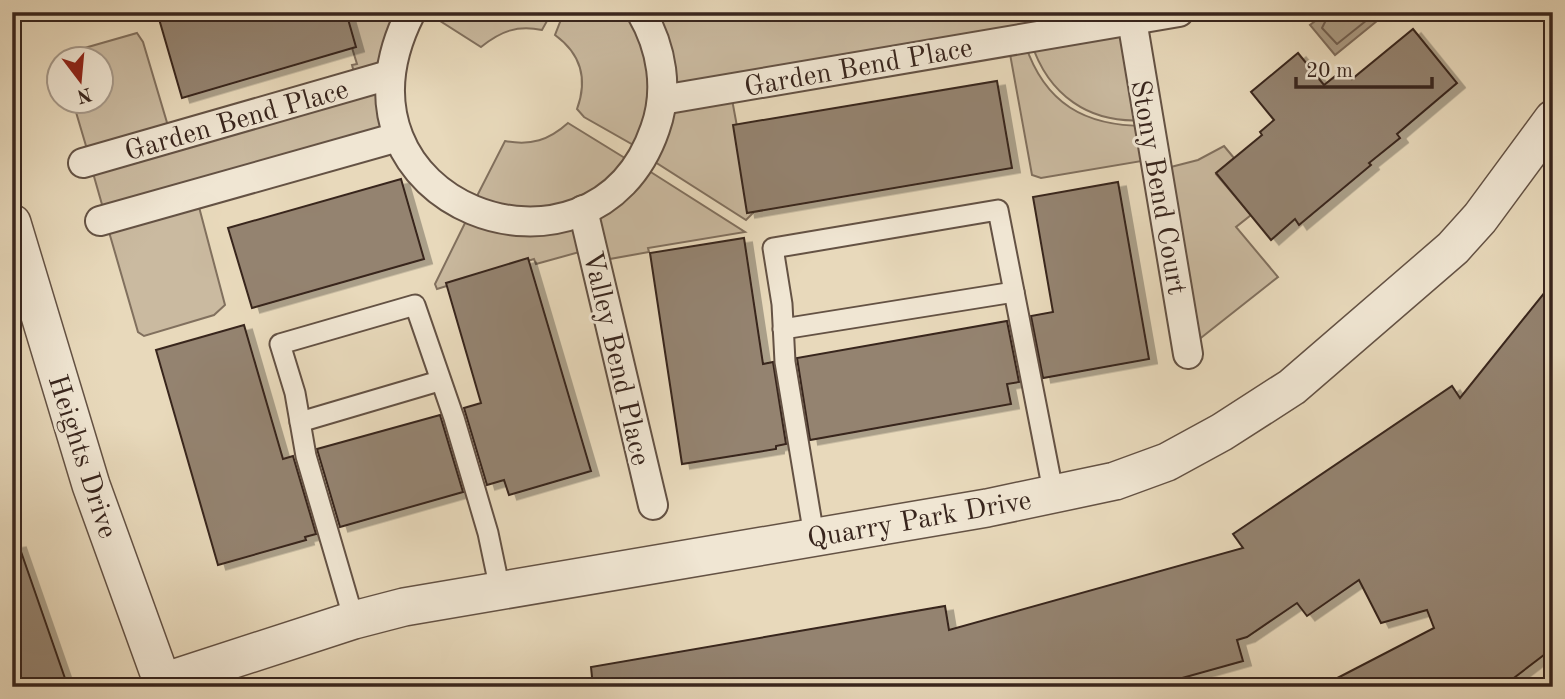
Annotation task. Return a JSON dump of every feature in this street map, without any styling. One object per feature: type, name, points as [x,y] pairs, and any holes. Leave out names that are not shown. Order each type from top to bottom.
[{"type":"street","name":"Garden Bend Place","points":[[411,12],[393,53],[389,75],[389,97],[398,137],[426,180],[467,209],[495,219],[524,222],[554,219],[583,210],[625,180],[642,159],[658,121],[662,100],[658,52],[641,12]]},
{"type":"street","name":"Garden Bend Place","points":[[662,100],[1048,23],[1132,20],[1179,12]]},
{"type":"street","name":"Stony Bend Court","points":[[1132,20],[1188,354]]},
{"type":"street","name":"Garden Bend Place","points":[[83,163],[389,75]]},
{"type":"street","name":"Quarry Park Drive","points":[[163,685],[354,620],[404,607],[1054,496],[1115,481],[1167,462],[1292,387],[1453,248],[1480,218],[1553,119]]},
{"type":"street","points":[[100,221],[398,137]]},
{"type":"street","name":"Valley Bend Place","points":[[583,210],[653,505]]},
{"type":"street","name":"Heights Drive","points":[[12,223],[92,485],[163,685]]},
{"type":"lane","points":[[814,536],[785,362],[773,248],[998,210],[1054,496]]},
{"type":"lane","points":[[783,329],[1014,292]]},
{"type":"lane","points":[[354,620],[306,456],[280,344],[415,305],[439,381],[454,418],[480,507],[500,590]]},
{"type":"lane","points":[[300,422],[439,381]]},
{"type":"shaded area","points":[[341,12],[399,12],[385,42],[380,73],[356,80],[352,65],[357,64]]},
{"type":"shaded area","points":[[426,12],[552,12],[542,30],[525,28],[510,31],[481,47]]},
{"type":"shaded area","points":[[564,12],[629,12],[648,52],[652,101],[637,147],[584,117],[577,109],[582,87],[580,68],[571,50],[555,35]]},
{"type":"shaded area","points":[[653,12],[1040,12],[1041,31],[672,93]]},
{"type":"shaded area","points":[[1120,28],[1144,120],[1106,117],[1073,102],[1048,77],[1031,42]]},
{"type":"shaded area","points":[[137,33],[143,42],[168,126],[89,156],[77,116],[116,116],[116,46],[92,46]]},
{"type":"shaded area","points":[[1025,44],[1033,65],[1044,82],[1070,108],[1104,122],[1145,126],[1142,161],[1041,178],[1032,175],[1010,54]]},
{"type":"shaded area","points":[[380,84],[389,134],[105,215],[91,166]]},
{"type":"shaded area","points":[[731,94],[753,213],[746,220],[652,160],[671,104]]},
{"type":"shaded area","points":[[568,123],[628,160],[614,178],[553,211],[477,203],[478,194],[505,141],[523,143],[539,140],[554,134]]},
{"type":"shaded area","points":[[1224,146],[1234,158],[1216,174],[1251,215],[1236,227],[1278,277],[1197,341],[1163,169],[1198,160]]},
{"type":"shaded area","points":[[646,169],[745,232],[648,248],[649,252],[604,260],[594,216]]},
{"type":"shaded area","points":[[199,207],[225,305],[214,315],[144,336],[138,332],[107,225]]},
{"type":"shaded area","points":[[466,221],[508,230],[577,223],[583,251],[536,264],[534,259],[437,289],[435,284]]},
{"type":"water","points":[[1327,12],[1388,12],[1335,55],[1310,25]]},
{"type":"building","points":[[157,12],[346,12],[356,47],[182,98]]},
{"type":"building","points":[[1413,29],[1457,83],[1397,134],[1400,138],[1369,163],[1371,165],[1299,225],[1295,219],[1271,240],[1216,173],[1262,135],[1260,132],[1274,120],[1251,92],[1298,53],[1324,85],[1344,69],[1352,79]]},
{"type":"building","points":[[997,81],[1012,168],[747,213],[733,125]]},
{"type":"building","points":[[401,179],[424,259],[252,308],[228,228]]},
{"type":"building","points":[[1118,182],[1149,359],[1043,378],[1031,316],[1053,312],[1033,197]]},
{"type":"building","points":[[744,238],[763,364],[773,362],[786,444],[776,446],[776,449],[682,464],[650,253]]},
{"type":"building","points":[[528,258],[591,471],[509,495],[504,480],[487,485],[464,408],[481,403],[446,283]]},
{"type":"building","points":[[1553,282],[1553,648],[1502,687],[1320,687],[1434,628],[1427,610],[1381,623],[1359,580],[1307,616],[1297,603],[1247,637],[1237,640],[1243,661],[1150,687],[593,687],[591,667],[945,606],[949,630],[1243,548],[1233,534],[1452,386],[1460,398]]},
{"type":"building","points":[[1007,321],[1019,382],[1007,384],[1011,404],[810,440],[797,358]]},
{"type":"building","points":[[244,325],[283,459],[293,456],[316,534],[305,537],[306,540],[218,565],[156,350]]},
{"type":"building","points":[[440,415],[463,492],[340,527],[317,449]]},
{"type":"building","points":[[18,543],[68,687],[12,687],[12,544]]}]
